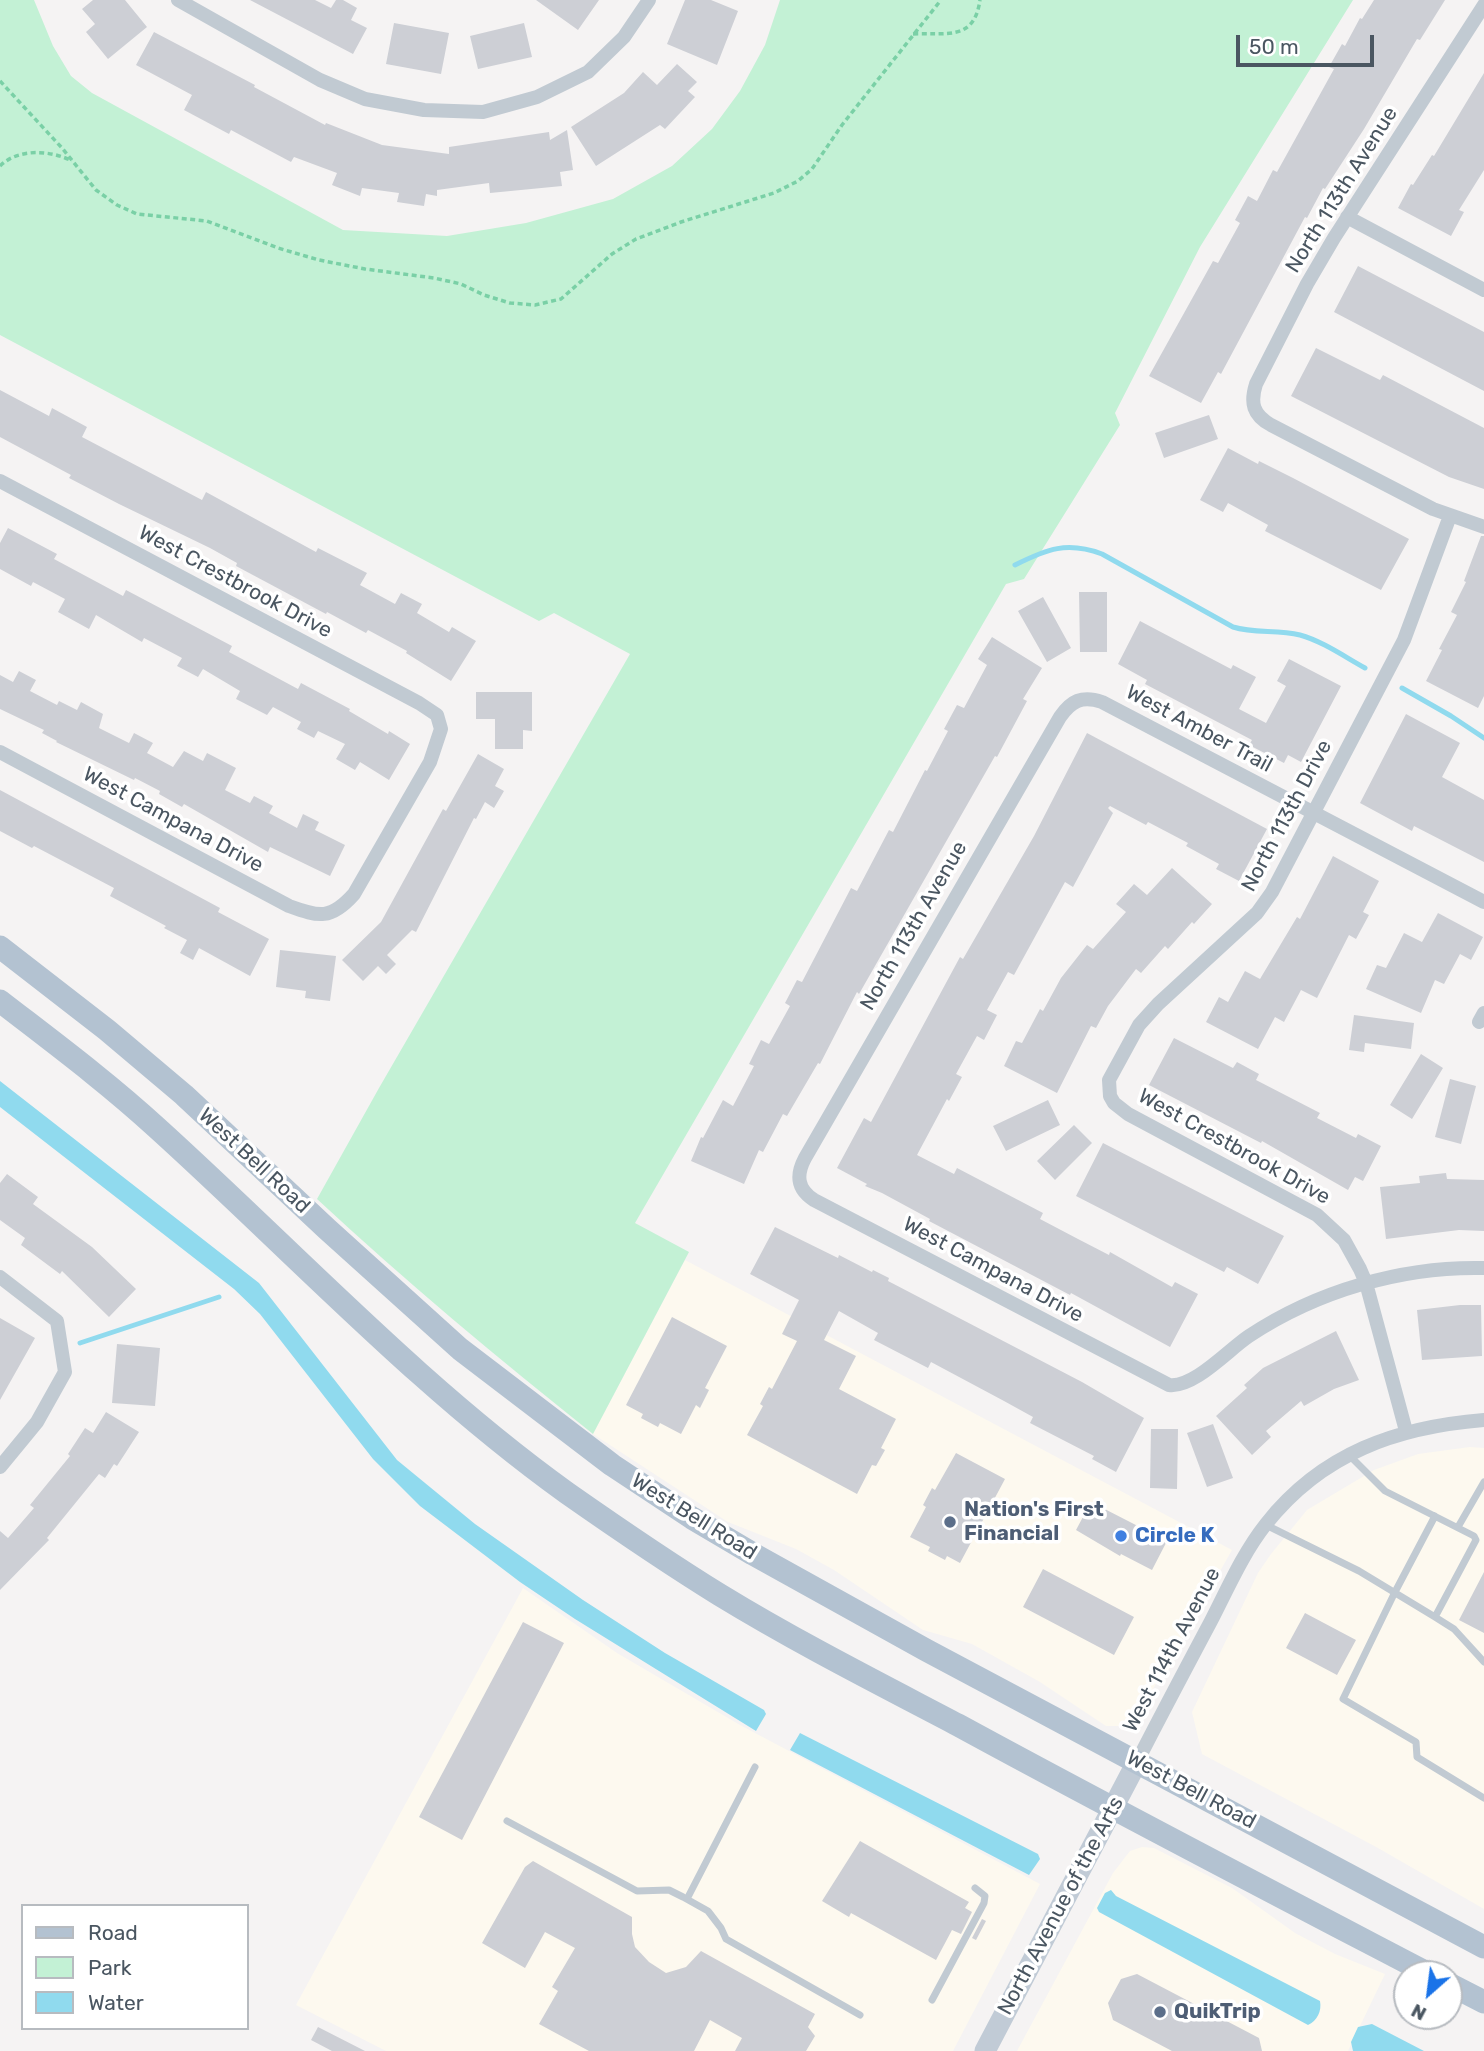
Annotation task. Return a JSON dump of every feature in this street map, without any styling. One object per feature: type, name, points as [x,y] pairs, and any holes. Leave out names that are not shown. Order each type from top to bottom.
[{"type":"main road","name":"West Bell Road","points":[[0,947],[107,1030],[184,1095],[460,1349],[612,1465],[727,1540],[926,1650],[1484,1947]]},
{"type":"main road","name":"West Bell Road","points":[[0,1001],[78,1061],[154,1125],[360,1320],[430,1382],[565,1491],[722,1596],[1112,1808],[1402,1960]]},
{"type":"main road","points":[[1463,1991],[1484,2002]]},
{"type":"street","points":[[178,0],[320,80],[365,99],[424,110],[483,112],[547,92],[588,72],[624,37],[649,0]]},
{"type":"street","name":"North 113th Avenue","points":[[1450,516],[1271,425],[1256,414],[1252,406],[1256,384],[1307,284],[1347,217],[1484,5]]},
{"type":"street","points":[[1347,217],[1484,290]]},
{"type":"street","name":"West Crestbrook Drive","points":[[0,481],[437,715],[440,729],[430,762],[354,894],[341,908],[328,914]]},
{"type":"street","points":[[1450,516],[1484,527]]},
{"type":"street","name":"North 113th Drive","points":[[1110,1096],[1108,1088],[1111,1073],[1139,1025],[1265,903],[1390,668],[1409,626],[1450,516]]},
{"type":"street","name":"North 113th Avenue","points":[[799,1181],[804,1158],[1039,753],[1065,710],[1078,699]]},
{"type":"street","name":"West Amber Trail","points":[[1078,699],[1101,702],[1484,902]]},
{"type":"street","name":"West Campana Drive","points":[[0,752],[289,906],[312,915],[328,914]]},
{"type":"street","name":"West Crestbrook Drive","points":[[1110,1096],[1114,1104],[1128,1114],[1317,1214],[1343,1240],[1366,1283],[1406,1431]]},
{"type":"street","name":"West Campana Drive","points":[[799,1181],[802,1189],[814,1200],[1155,1380],[1175,1386],[1188,1382],[1232,1347],[1276,1320],[1323,1298],[1366,1283]]},
{"type":"street","points":[[1366,1283],[1432,1271],[1484,1268]]},
{"type":"street","points":[[0,1277],[57,1321],[65,1372],[37,1422],[0,1466]]},
{"type":"street","name":"West 114th Avenue","points":[[1137,1762],[1244,1557],[1266,1524],[1308,1482],[1348,1455],[1406,1431],[1484,1420]]},
{"type":"street","name":"North Avenue of the Arts","points":[[985,2051],[1137,1762]]},
{"type":"lane","points":[[1348,1455],[1385,1491],[1458,1527],[1476,1540],[1435,1617]]},
{"type":"lane","points":[[1458,1527],[1484,1482]]},
{"type":"lane","points":[[1435,1516],[1343,1699],[1416,1742],[1417,1757],[1484,1798]]},
{"type":"lane","points":[[1266,1524],[1359,1571],[1454,1629],[1484,1662]]},
{"type":"lane","points":[[687,1899],[755,1767]]},
{"type":"lane","points":[[507,1821],[637,1891],[669,1890],[687,1899],[708,1911],[721,1927],[726,1939],[860,2015]]},
{"type":"lane","points":[[932,2000],[984,1903],[985,1896],[975,1888]]},
{"type":"path","points":[[0,80],[96,190],[117,205],[137,214],[207,221],[278,248],[319,260],[434,278],[461,284],[510,303],[535,305],[561,299],[612,254],[636,239],[774,193],[798,181],[812,169],[842,125],[941,0]]},
{"type":"path","points":[[913,34],[959,32],[970,27],[978,12],[980,0]]},
{"type":"path","points":[[0,166],[17,156],[43,152],[61,155],[74,162]]},
{"type":"shaded area","points":[[685,1260],[1232,1550],[1140,1712],[1130,1722],[1119,1726],[1106,1726],[1040,1682],[972,1644],[923,1630],[834,1570],[796,1549],[728,1522],[593,1434]]},
{"type":"shaded area","points":[[1470,1447],[1484,1448],[1484,1909],[1378,1848],[1202,1754],[1192,1712],[1258,1573],[1307,1510],[1374,1470],[1418,1454]]},
{"type":"shaded area","points":[[523,1588],[617,1653],[740,1725],[1040,1884],[953,2051],[386,2051],[296,2005]]},
{"type":"shaded area","points":[[1142,1847],[1154,1848],[1232,1888],[1295,1933],[1335,1954],[1385,1974],[1348,2051],[1017,2051],[1113,1873],[1130,1851]]},
{"type":"green space","points":[[0,0],[34,0],[53,46],[71,76],[92,93],[343,230],[447,236],[526,223],[613,199],[672,166],[712,129],[740,91],[765,45],[780,0],[1353,0],[1200,247],[1115,413],[1120,425],[1024,579],[1006,584],[635,1223],[689,1252],[593,1434],[453,1319],[317,1199],[630,654],[554,613],[539,621],[0,335]]},
{"type":"water","points":[[0,1081],[259,1283],[397,1460],[475,1524],[583,1600],[665,1653],[764,1710],[766,1714],[756,1731],[575,1619],[520,1582],[420,1506],[373,1459],[260,1314],[234,1289],[0,1107]]},
{"type":"water","points":[[800,1733],[1038,1854],[1040,1859],[1029,1875],[790,1750]]},
{"type":"water","points":[[1111,1890],[1116,1896],[1320,2001],[1316,2018],[1308,2025],[1099,1912],[1097,1908],[1105,1893]]},
{"type":"water","points":[[1372,2024],[1424,2051],[1353,2051],[1351,2042],[1358,2027]]},
{"type":"building","points":[[93,0],[125,0],[147,27],[108,59],[86,32],[95,24],[82,9]]},
{"type":"building","points":[[250,0],[315,0],[331,8],[336,0],[343,0],[357,8],[351,20],[367,28],[353,54]]},
{"type":"building","points":[[536,0],[599,0],[578,30]]},
{"type":"building","points":[[685,0],[711,0],[738,11],[717,65],[667,44]]},
{"type":"building","points":[[1374,0],[1445,0],[1420,40],[1417,39],[1364,129],[1325,189],[1323,188],[1307,218],[1305,217],[1221,374],[1218,372],[1201,403],[1149,376],[1213,261],[1218,263],[1240,223],[1235,220],[1248,196],[1257,201],[1273,170],[1277,172],[1334,69],[1329,67]]},
{"type":"building","points":[[394,23],[449,33],[441,74],[386,64]]},
{"type":"building","points":[[524,23],[532,57],[478,69],[470,36]]},
{"type":"building","points":[[154,32],[325,125],[326,123],[382,145],[449,154],[449,147],[549,132],[550,140],[567,130],[573,170],[560,172],[562,186],[490,193],[489,183],[437,190],[437,196],[426,194],[424,206],[397,202],[399,193],[362,188],[360,196],[332,185],[337,173],[294,157],[291,162],[231,130],[229,134],[184,110],[192,95],[136,65]]},
{"type":"building","points":[[677,64],[697,82],[688,91],[695,97],[665,129],[660,125],[596,166],[571,127],[624,93],[643,72],[657,85]]},
{"type":"building","points":[[1484,73],[1484,170],[1459,210],[1464,212],[1451,236],[1398,208],[1411,184],[1413,185],[1432,155],[1434,156]]},
{"type":"building","points":[[1358,266],[1484,332],[1484,391],[1334,312]]},
{"type":"building","points":[[1316,348],[1380,380],[1383,375],[1484,428],[1484,489],[1449,477],[1291,396]]},
{"type":"building","points":[[0,390],[49,416],[52,408],[87,427],[82,437],[202,500],[206,492],[316,552],[318,548],[367,573],[360,585],[395,604],[401,593],[422,604],[417,613],[449,632],[452,627],[476,641],[451,681],[406,653],[407,651],[368,630],[366,633],[327,612],[326,614],[236,566],[237,563],[210,548],[69,478],[71,475],[0,437]]},
{"type":"building","points":[[1209,415],[1218,439],[1164,458],[1155,433]]},
{"type":"building","points":[[1228,448],[1293,478],[1409,539],[1381,590],[1265,531],[1268,525],[1228,503],[1223,512],[1200,500]]},
{"type":"building","points":[[8,528],[57,554],[54,559],[123,596],[126,590],[232,646],[229,652],[298,689],[301,683],[410,744],[389,780],[360,762],[355,770],[336,759],[345,744],[318,731],[314,738],[297,729],[301,722],[273,707],[267,715],[236,699],[240,691],[203,669],[198,677],[177,666],[182,658],[144,638],[142,642],[96,615],[89,629],[58,612],[65,599],[33,582],[31,586],[0,569],[0,543]]},
{"type":"building","points":[[1481,536],[1484,536],[1484,696],[1478,708],[1426,681],[1457,615],[1451,612],[1466,582],[1464,581]]},
{"type":"building","points":[[1079,592],[1107,592],[1107,652],[1080,652]]},
{"type":"building","points":[[1043,597],[1071,648],[1047,662],[1018,611]]},
{"type":"building","points":[[1140,621],[1231,669],[1233,665],[1256,677],[1239,709],[1266,723],[1286,686],[1277,681],[1289,659],[1341,686],[1301,762],[1288,755],[1284,763],[1249,745],[1252,740],[1145,684],[1147,680],[1118,664]]},
{"type":"building","points":[[992,637],[1042,668],[1023,699],[1027,701],[997,757],[995,756],[859,994],[857,992],[820,1064],[818,1063],[787,1116],[783,1114],[763,1152],[759,1150],[744,1184],[691,1161],[701,1137],[703,1138],[723,1100],[733,1106],[754,1066],[749,1064],[761,1040],[769,1044],[790,1006],[785,1003],[797,980],[802,982],[851,888],[857,891],[889,830],[893,832],[948,731],[944,729],[957,705],[964,708],[987,665],[978,659]]},
{"type":"building","points":[[19,671],[36,680],[30,691],[57,705],[59,701],[77,710],[81,702],[103,714],[99,728],[129,743],[134,733],[153,743],[147,753],[173,767],[184,751],[203,761],[207,753],[236,768],[225,790],[250,803],[254,796],[273,806],[269,813],[297,828],[303,814],[319,822],[315,830],[345,845],[330,876],[270,847],[268,852],[184,804],[182,807],[159,794],[160,791],[56,742],[42,733],[44,730],[0,709],[0,675],[13,682]]},
{"type":"building","points":[[476,692],[532,692],[532,731],[523,730],[523,749],[495,749],[495,719],[476,719]]},
{"type":"building","points":[[1406,714],[1460,743],[1442,777],[1484,800],[1484,862],[1414,826],[1412,831],[1360,803]]},
{"type":"building","points":[[1087,733],[1267,829],[1239,881],[1216,869],[1219,864],[1186,846],[1188,843],[1110,806],[1108,808],[1113,813],[1073,887],[1065,882],[1014,975],[1008,972],[987,1010],[997,1015],[984,1040],[977,1036],[956,1074],[962,1077],[917,1155],[954,1174],[957,1168],[1043,1213],[1040,1219],[1078,1239],[1109,1255],[1110,1252],[1172,1287],[1175,1282],[1198,1294],[1170,1347],[929,1221],[930,1219],[865,1186],[867,1184],[837,1168],[864,1118],[871,1122],[960,957],[963,959],[1034,836]]},
{"type":"building","points":[[478,754],[504,769],[495,786],[504,791],[494,808],[485,802],[476,819],[474,818],[416,932],[412,930],[387,955],[396,964],[386,974],[378,966],[363,981],[342,960],[381,922],[443,809],[446,811]]},
{"type":"building","points":[[0,790],[220,908],[218,912],[269,939],[250,976],[199,948],[193,960],[180,953],[187,940],[110,896],[114,888],[0,831]]},
{"type":"building","points":[[1333,856],[1379,881],[1363,912],[1369,915],[1356,939],[1349,935],[1317,998],[1301,990],[1284,1022],[1275,1017],[1258,1049],[1206,1022],[1219,997],[1228,1002],[1245,971],[1260,979],[1297,917],[1300,919]]},
{"type":"building","points":[[1172,868],[1212,904],[1168,949],[1165,946],[1141,973],[1136,969],[1108,1006],[1096,1028],[1091,1026],[1057,1093],[1004,1066],[1016,1041],[1022,1043],[1040,1009],[1043,1011],[1061,978],[1087,945],[1093,949],[1126,912],[1116,904],[1134,884],[1147,895]]},
{"type":"building","points":[[1438,913],[1483,937],[1471,960],[1460,954],[1444,984],[1435,980],[1421,1013],[1366,989],[1377,965],[1386,968],[1404,933],[1422,942]]},
{"type":"building","points":[[280,950],[336,956],[330,1001],[305,998],[306,991],[276,987]]},
{"type":"building","points":[[1354,1015],[1414,1023],[1411,1049],[1365,1043],[1364,1052],[1349,1050]]},
{"type":"building","points":[[1174,1038],[1233,1068],[1237,1062],[1259,1074],[1256,1080],[1320,1113],[1317,1118],[1356,1138],[1358,1134],[1381,1146],[1363,1181],[1355,1177],[1348,1190],[1262,1141],[1261,1143],[1149,1085]]},
{"type":"building","points":[[1421,1054],[1443,1068],[1412,1119],[1390,1105]]},
{"type":"building","points":[[1450,1079],[1476,1086],[1461,1144],[1435,1137]]},
{"type":"building","points":[[1048,1100],[1060,1125],[1006,1151],[993,1126]]},
{"type":"building","points":[[1074,1125],[1092,1143],[1055,1180],[1037,1161]]},
{"type":"building","points":[[1103,1143],[1284,1236],[1258,1284],[1227,1267],[1224,1272],[1076,1196]]},
{"type":"building","points":[[1446,1173],[1447,1179],[1484,1180],[1484,1231],[1459,1230],[1386,1239],[1380,1187],[1420,1183],[1419,1176]]},
{"type":"building","points":[[7,1174],[38,1197],[33,1204],[92,1247],[136,1289],[109,1317],[62,1271],[60,1274],[21,1245],[25,1238],[0,1220],[0,1183]]},
{"type":"building","points":[[775,1227],[838,1258],[839,1255],[889,1278],[888,1281],[1082,1382],[1144,1418],[1116,1472],[1092,1459],[1094,1456],[1030,1423],[1033,1417],[1004,1401],[931,1362],[928,1368],[874,1340],[878,1333],[839,1311],[824,1340],[856,1356],[839,1389],[896,1419],[881,1448],[885,1450],[876,1466],[872,1465],[857,1494],[747,1435],[763,1406],[760,1404],[769,1387],[772,1389],[797,1341],[782,1334],[799,1300],[750,1274]]},
{"type":"building","points":[[1481,1305],[1482,1356],[1422,1360],[1417,1310]]},
{"type":"building","points":[[672,1317],[727,1346],[705,1388],[709,1390],[700,1408],[696,1405],[681,1434],[660,1423],[658,1427],[641,1418],[643,1414],[626,1405]]},
{"type":"building","points":[[0,1318],[35,1338],[0,1400]]},
{"type":"building","points":[[1336,1331],[1359,1380],[1334,1389],[1304,1406],[1301,1401],[1266,1431],[1271,1437],[1252,1455],[1216,1416],[1247,1388],[1244,1385],[1263,1368]]},
{"type":"building","points":[[117,1344],[160,1348],[155,1406],[112,1403]]},
{"type":"building","points":[[106,1412],[139,1432],[117,1466],[114,1464],[105,1478],[99,1474],[47,1538],[49,1540],[0,1590],[0,1531],[8,1538],[34,1508],[30,1505],[70,1456],[68,1454],[85,1428],[93,1433]]},
{"type":"building","points":[[1213,1424],[1233,1478],[1207,1487],[1187,1433]]},
{"type":"building","points":[[1151,1429],[1178,1429],[1177,1489],[1150,1488]]},
{"type":"building","name":"Nation's First Financial","points":[[956,1453],[1005,1479],[960,1563],[947,1556],[945,1560],[928,1551],[930,1547],[910,1537],[926,1507],[923,1505],[932,1488],[935,1490]]},
{"type":"building","name":"Circle K","points":[[1091,1502],[1167,1541],[1152,1570],[1121,1554],[1120,1556],[1076,1530]]},
{"type":"building","name":"Circle K","points":[[1043,1569],[1134,1617],[1114,1655],[1023,1607]]},
{"type":"building","points":[[1484,1572],[1484,1633],[1459,1620]]},
{"type":"building","points":[[1305,1613],[1356,1640],[1337,1675],[1286,1648]]},
{"type":"building","points":[[523,1622],[564,1643],[462,1840],[419,1817]]},
{"type":"building","points":[[860,1841],[969,1902],[965,1908],[972,1912],[961,1934],[952,1930],[936,1960],[851,1913],[849,1917],[822,1901]]},
{"type":"building","points":[[533,1861],[632,1917],[635,1947],[649,1962],[666,1973],[686,1967],[701,1951],[815,2014],[808,2027],[815,2036],[806,2051],[735,2051],[742,2038],[710,2020],[694,2051],[589,2051],[539,2024],[558,1991],[552,1987],[575,1948],[545,1932],[525,1968],[482,1943],[525,1867]]},
{"type":"building","points":[[982,1919],[986,1921],[976,1940],[972,1938]]},
{"type":"building","name":"QuikTrip","points":[[1137,1974],[1259,2038],[1262,2051],[1172,2051],[1113,2020],[1108,2003],[1121,1979]]},
{"type":"building","points":[[318,2027],[365,2051],[332,2051],[311,2040]]},
{"type":"waterway","points":[[1015,565],[1047,551],[1068,548],[1090,550],[1102,554],[1233,627],[1300,635],[1325,645],[1365,668]]},
{"type":"waterway","points":[[1402,688],[1484,738]]},
{"type":"waterway","points":[[80,1343],[219,1297]]},
{"type":"place","name":"Nation's First Financial","points":[[950,1522]]},
{"type":"place","name":"Circle K","points":[[1121,1536]]},
{"type":"place","name":"QuikTrip","points":[[1160,2012]]}]
